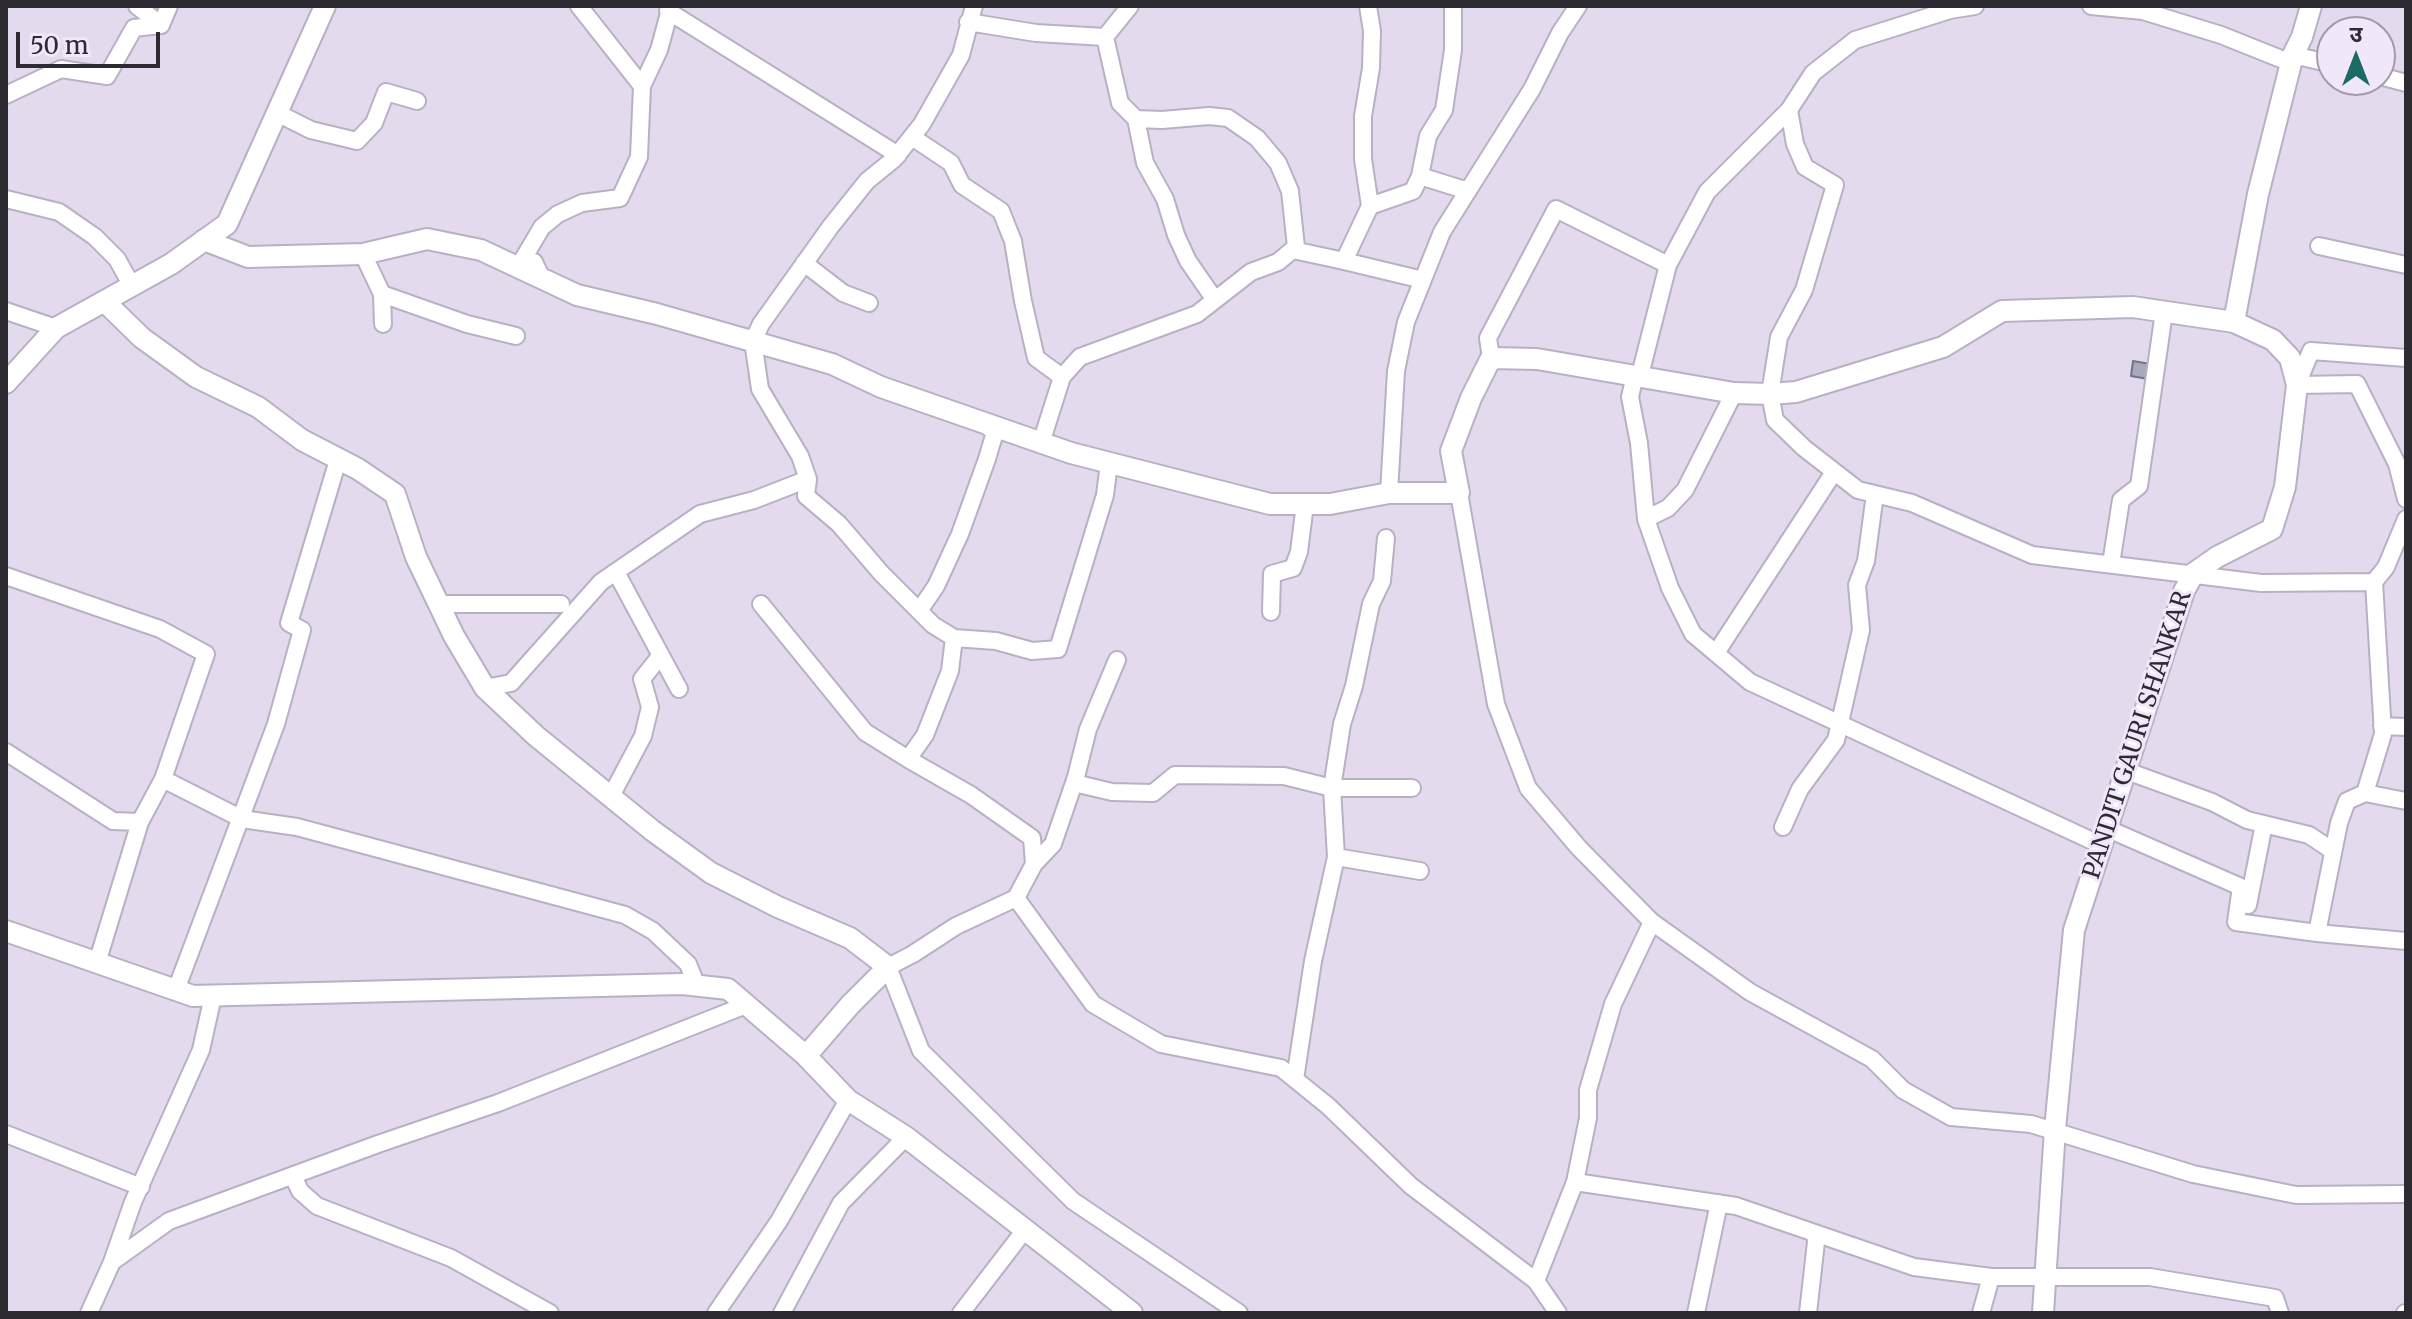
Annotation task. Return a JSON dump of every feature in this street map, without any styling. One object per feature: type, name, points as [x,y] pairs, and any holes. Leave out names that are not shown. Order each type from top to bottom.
[{"type":"street","points":[[137,6],[161,25]]},
{"type":"street","points":[[161,25],[169,6]]},
{"type":"street","points":[[6,383],[56,328],[171,264],[227,224],[325,6]]},
{"type":"street","points":[[579,6],[642,86]]},
{"type":"street","points":[[974,6],[961,55],[944,89],[912,137],[898,155],[867,181],[761,324],[753,341],[760,389],[800,456],[808,479],[806,496],[839,524],[881,573],[933,625],[954,638],[996,641],[1032,651],[1058,649],[1105,495],[1109,463]]},
{"type":"street","points":[[1105,37],[1130,6]]},
{"type":"street","points":[[1344,261],[1370,206],[1363,159],[1363,116],[1371,68],[1372,31],[1368,6]]},
{"type":"street","points":[[1370,206],[1413,191],[1420,176],[1428,136],[1444,110],[1453,50],[1453,6]]},
{"type":"street","points":[[1389,493],[1396,371],[1406,322],[1442,232],[1532,89],[1560,33],[1578,6]]},
{"type":"street","points":[[1975,6],[1950,10],[1855,40],[1813,73],[1789,110],[1707,192],[1668,265],[1640,375],[1635,375],[1630,397],[1639,443],[1646,519],[1670,588],[1693,634],[1750,682],[2103,837],[2241,887],[2236,922],[2406,941]]},
{"type":"street","points":[[2091,6],[2143,11],[2292,59],[2316,62]]},
{"type":"street","points":[[2234,322],[2258,194],[2292,59],[2311,6]]},
{"type":"street","points":[[542,279],[534,262],[523,259],[542,227],[558,214],[582,203],[620,198],[639,157],[642,86],[659,50],[669,9],[898,155]]},
{"type":"street","points":[[968,22],[1036,33],[1105,37]]},
{"type":"street","points":[[6,95],[61,69],[107,76],[134,28],[161,25]]},
{"type":"street","points":[[1105,37],[1120,103],[1136,119],[1145,163],[1165,199],[1188,261],[1215,300]]},
{"type":"street","points":[[277,113],[311,130],[357,141],[374,123],[386,92],[417,101]]},
{"type":"street","points":[[1789,110],[1795,144],[1805,167],[1835,185],[1804,290],[1779,337],[1770,394],[1775,420],[1804,448],[1858,490],[1912,503],[2032,555],[2261,583],[2374,582]]},
{"type":"street","points":[[1041,443],[1062,377],[1080,357],[1197,314],[1251,272],[1278,262],[1296,247],[1290,191],[1278,163],[1257,138],[1228,118],[1136,119]]},
{"type":"street","points":[[912,137],[951,163],[962,185],[1001,211],[1013,241],[1036,358],[1062,377]]},
{"type":"street","points":[[1420,176],[1468,191]]},
{"type":"street","points":[[6,199],[59,212],[71,220],[95,237],[117,259],[132,286]]},
{"type":"street","points":[[1668,265],[1556,209],[1488,338],[1491,358],[1471,398],[1451,451],[1496,704],[1528,788],[1579,848],[1652,922],[1750,992],[1872,1059],[1903,1090],[1951,1117],[2055,1129],[2193,1174],[2296,1195],[2406,1194]]},
{"type":"street","points":[[204,240],[248,257],[363,254],[427,239],[481,250],[577,295],[657,314],[832,364],[881,387],[1041,443],[1270,504],[1330,504],[1389,493],[1459,493]]},
{"type":"street","points":[[2319,246],[2406,265]]},
{"type":"street","points":[[1293,250],[1423,280]]},
{"type":"street","points":[[363,254],[382,294],[383,324]]},
{"type":"street","points":[[804,263],[843,293],[869,303]]},
{"type":"street","points":[[382,294],[467,324],[516,336]]},
{"type":"street","points":[[104,301],[142,338],[196,377],[258,407],[302,440],[358,469],[395,494],[416,557],[454,636],[485,688],[610,798],[711,873],[778,907],[850,938],[888,967],[921,1051],[1073,1201],[1239,1313]]},
{"type":"street","name":"PANDIT GAURI SHANKAR","points":[[1491,358],[1537,359],[1734,393],[1796,392],[1943,347],[2002,311],[2133,307],[2234,322],[2273,340],[2290,358],[2297,385],[2285,487],[2272,529],[2217,557],[2194,573],[2184,591],[2074,930],[2055,1129],[2043,1313]]},
{"type":"street","points":[[6,311],[56,328]]},
{"type":"street","points":[[2111,564],[2121,500],[2139,486],[2164,312]]},
{"type":"street","points":[[2406,358],[2311,351],[2297,385],[2357,384],[2397,464],[2406,499]]},
{"type":"street","points":[[1646,519],[1668,508],[1685,490],[1734,393]]},
{"type":"street","points":[[919,611],[936,586],[960,534],[987,459],[995,432],[982,422]]},
{"type":"street","points":[[176,990],[276,724],[302,630],[289,623],[338,460]]},
{"type":"street","points":[[1716,653],[1834,472]]},
{"type":"street","points":[[485,688],[511,683],[601,582],[700,514],[754,500],[808,479]]},
{"type":"street","points":[[1783,827],[1800,789],[1836,740],[1861,630],[1857,585],[1866,561],[1875,494]]},
{"type":"street","points":[[1271,612],[1272,574],[1293,568],[1299,552],[1305,504]]},
{"type":"street","points":[[2365,793],[2383,734],[2374,582],[2386,567],[2406,519]]},
{"type":"street","points":[[1295,1079],[1313,961],[1336,857],[1332,788],[1342,724],[1354,686],[1371,604],[1382,581],[1386,538]]},
{"type":"street","points":[[616,572],[679,689]]},
{"type":"street","points":[[6,576],[160,629],[206,654],[163,779],[140,822],[97,963]]},
{"type":"street","points":[[438,604],[561,604]]},
{"type":"street","points":[[761,604],[865,732],[971,795],[1032,838],[1034,864]]},
{"type":"street","points":[[908,759],[925,735],[950,671],[954,638]]},
{"type":"street","points":[[610,798],[643,736],[650,707],[642,679],[661,655]]},
{"type":"street","points":[[806,1056],[888,967],[956,926],[1016,898],[1034,864],[1053,844],[1088,729],[1117,660]]},
{"type":"street","points":[[2382,726],[2406,727]]},
{"type":"street","points":[[6,752],[113,821],[140,822]]},
{"type":"street","points":[[2124,770],[2264,824],[2309,835],[2333,851]]},
{"type":"street","points":[[1074,783],[1112,792],[1153,793],[1175,775],[1284,776],[1332,788],[1412,788]]},
{"type":"street","points":[[163,779],[242,819],[297,827],[625,915],[653,931],[688,964],[697,986]]},
{"type":"street","points":[[2317,933],[2333,851],[2347,801],[2365,793],[2406,801]]},
{"type":"street","points":[[2244,923],[2264,824]]},
{"type":"street","points":[[1336,857],[1420,871]]},
{"type":"street","points":[[1016,898],[1093,1004],[1161,1044],[1281,1068],[1328,1106],[1411,1186],[1536,1281],[1558,1313]]},
{"type":"street","points":[[1536,1281],[1575,1182],[1588,1118],[1588,1090],[1613,1004],[1652,922]]},
{"type":"street","points":[[6,931],[193,996],[697,986],[728,989],[806,1056],[848,1100],[906,1137],[1132,1313]]},
{"type":"street","points":[[89,1313],[201,1050],[213,996]]},
{"type":"street","points":[[112,1262],[169,1221],[498,1103],[746,1005]]},
{"type":"street","points":[[716,1313],[779,1221],[848,1100]]},
{"type":"street","points":[[6,1134],[141,1187]]},
{"type":"street","points":[[782,1313],[841,1203],[906,1137]]},
{"type":"street","points":[[293,1176],[300,1191],[317,1206],[451,1258],[550,1313]]},
{"type":"street","points":[[1575,1182],[1736,1206],[1914,1267],[1991,1277],[2150,1277],[2275,1298],[2280,1313]]},
{"type":"street","points":[[1696,1313],[1719,1203]]},
{"type":"street","points":[[961,1313],[1024,1231]]},
{"type":"street","points":[[1808,1313],[1815,1233]]},
{"type":"street","points":[[1981,1313],[1991,1277]]},
{"type":"building","points":[[2133,361],[2156,365],[2154,380],[2131,376]]}]
